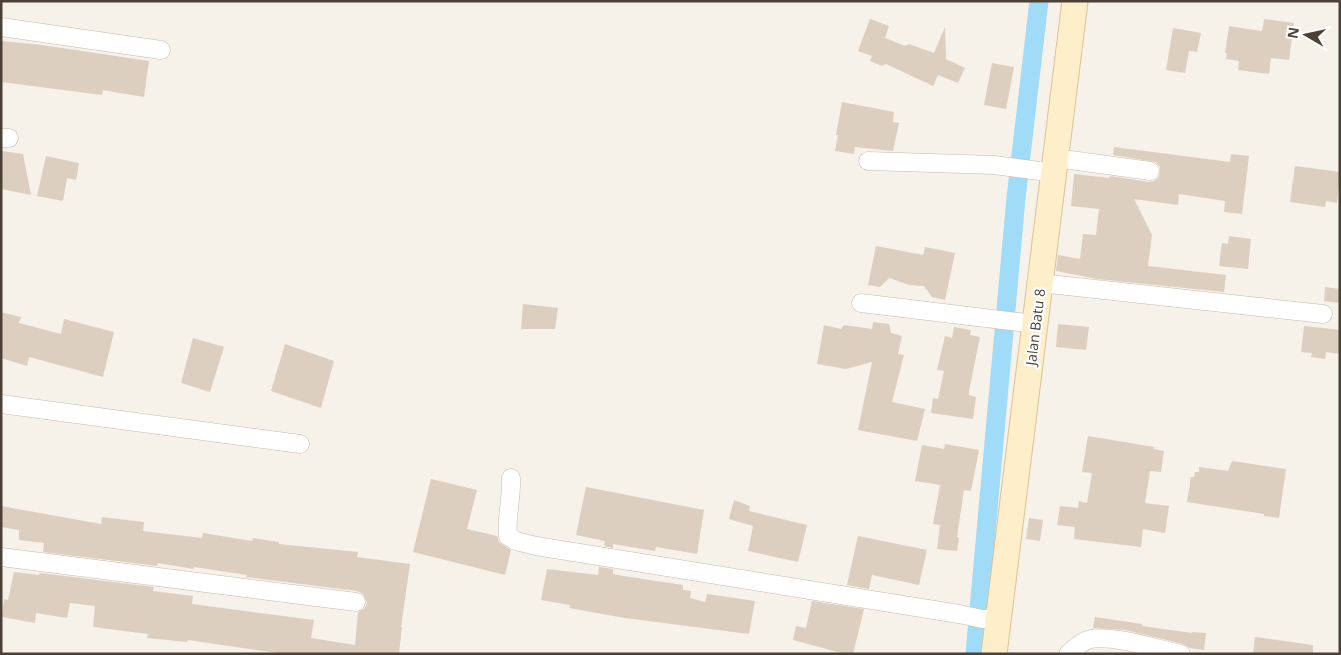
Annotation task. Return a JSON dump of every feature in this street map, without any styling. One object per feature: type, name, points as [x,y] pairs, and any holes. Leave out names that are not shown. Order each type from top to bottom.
[{"type":"street","name":"Jalan Batu 8","points":[[994,654],[991,618],[1024,323],[1040,283],[1049,167],[1075,1]]},
{"type":"street","points":[[1,27],[161,50]]},
{"type":"street","points":[[868,161],[1150,171]]},
{"type":"street","points":[[1040,283],[1323,314]]},
{"type":"street","points":[[862,303],[1024,323]]},
{"type":"street","points":[[1,404],[300,444]]},
{"type":"street","points":[[511,478],[512,496],[507,522],[508,536],[516,541],[991,618]]},
{"type":"street","points":[[1,557],[356,602]]},
{"type":"street","points":[[1068,654],[1080,644],[1091,639],[1119,640],[1181,654]]},
{"type":"building","points":[[870,19],[889,26],[885,38],[905,46],[909,44],[934,53],[945,27],[946,59],[965,68],[958,83],[938,75],[933,86],[886,64],[882,66],[870,61],[872,56],[858,51]]},
{"type":"building","points":[[1264,19],[1294,23],[1289,60],[1271,58],[1269,74],[1238,70],[1239,61],[1226,59],[1227,53],[1225,53],[1229,26],[1262,31]]},
{"type":"building","points":[[1173,28],[1201,33],[1197,52],[1189,51],[1185,73],[1166,70]]},
{"type":"building","points":[[1,41],[42,45],[149,61],[144,97],[103,90],[102,95],[1,82]]},
{"type":"building","points":[[992,63],[1014,67],[1006,109],[984,105]]},
{"type":"building","points":[[842,102],[894,112],[893,122],[899,123],[893,151],[855,147],[854,154],[835,151]]},
{"type":"building","points":[[1114,147],[1230,162],[1231,154],[1249,156],[1242,214],[1224,212],[1225,201],[1179,194],[1178,205],[1134,199],[1152,235],[1148,266],[1226,275],[1224,292],[1097,279],[1056,271],[1058,255],[1080,259],[1083,234],[1096,235],[1099,209],[1071,206],[1074,174],[1109,178],[1110,176],[1149,182],[1159,177],[1160,167],[1156,162],[1113,155]]},
{"type":"building","points":[[2,151],[23,154],[31,195],[1,189]]},
{"type":"building","points":[[46,156],[79,163],[76,180],[67,178],[63,201],[37,196]]},
{"type":"building","points":[[1295,166],[1340,172],[1337,203],[1326,201],[1325,207],[1290,202]]},
{"type":"building","points":[[1229,236],[1251,239],[1248,269],[1219,266],[1222,243],[1228,244]]},
{"type":"building","points":[[876,246],[923,255],[925,247],[955,253],[945,300],[932,297],[924,286],[909,285],[889,278],[880,287],[868,285]]},
{"type":"building","points":[[1325,287],[1340,289],[1340,303],[1324,301]]},
{"type":"building","points":[[523,304],[558,308],[555,329],[521,329]]},
{"type":"building","points":[[1,312],[21,317],[19,323],[61,334],[64,319],[114,332],[103,377],[29,357],[27,366],[1,358]]},
{"type":"building","points":[[873,322],[889,324],[891,333],[902,336],[898,354],[904,355],[892,402],[925,409],[917,441],[858,430],[872,362],[846,369],[817,364],[824,325],[841,329],[844,325],[872,329]]},
{"type":"building","points":[[1058,324],[1089,327],[1086,350],[1056,347]]},
{"type":"building","points":[[1304,326],[1340,330],[1340,354],[1326,352],[1325,359],[1311,357],[1312,353],[1301,352]]},
{"type":"building","points":[[954,327],[971,330],[970,335],[980,337],[969,391],[969,395],[976,397],[973,419],[931,413],[933,398],[938,399],[944,371],[937,370],[945,336],[952,338]]},
{"type":"building","points":[[193,338],[224,347],[210,392],[181,383]]},
{"type":"building","points":[[285,344],[334,361],[321,408],[271,391]]},
{"type":"building","points":[[1088,436],[1154,447],[1154,449],[1164,451],[1161,472],[1150,471],[1145,503],[1169,506],[1165,533],[1143,529],[1141,547],[1074,539],[1075,527],[1057,525],[1060,506],[1078,508],[1079,501],[1087,503],[1092,473],[1082,472]]},
{"type":"building","points":[[945,444],[979,450],[971,491],[964,490],[957,537],[959,538],[957,551],[937,549],[940,525],[933,524],[940,485],[915,481],[922,445],[944,449]]},
{"type":"building","points":[[1232,461],[1286,469],[1279,518],[1187,502],[1191,477],[1194,477],[1195,472],[1199,472],[1199,467],[1228,471]]},
{"type":"building","points":[[431,479],[477,490],[467,529],[497,536],[499,542],[511,550],[505,575],[413,552]]},
{"type":"building","points":[[586,487],[704,510],[697,554],[656,547],[655,551],[613,544],[613,548],[604,546],[605,541],[576,535]]},
{"type":"building","points":[[734,500],[750,506],[749,511],[807,525],[798,562],[748,551],[753,526],[729,519]]},
{"type":"building","points":[[1,506],[101,524],[102,517],[144,522],[143,531],[202,538],[203,533],[252,541],[253,538],[279,542],[279,544],[358,552],[357,557],[410,564],[399,654],[284,654],[188,640],[187,642],[147,638],[148,634],[93,627],[95,606],[70,603],[67,618],[36,613],[35,623],[2,617],[4,599],[8,600],[14,572],[39,575],[40,573],[154,587],[153,591],[193,596],[192,604],[314,620],[311,638],[355,645],[358,612],[364,609],[367,603],[363,594],[357,591],[246,577],[247,575],[194,567],[193,569],[158,563],[157,566],[43,552],[44,543],[19,540],[19,530],[1,527]]},
{"type":"building","points":[[1029,518],[1043,520],[1040,541],[1026,539]]},
{"type":"building","points":[[858,536],[927,550],[919,585],[872,575],[869,589],[847,585]]},
{"type":"building","points":[[599,567],[613,569],[613,574],[683,585],[683,590],[691,591],[690,598],[705,602],[707,594],[755,601],[749,634],[625,618],[569,608],[570,605],[541,600],[547,569],[598,575]]},
{"type":"building","points":[[812,601],[864,609],[853,654],[845,654],[793,640],[796,626],[806,628]]},
{"type":"building","points":[[1095,617],[1142,624],[1142,626],[1192,633],[1206,633],[1204,650],[1125,630],[1093,628]]},
{"type":"building","points":[[1255,637],[1313,645],[1313,654],[1253,654]]},
{"type":"waterway","points":[[975,654],[1016,198],[1039,1]]}]
